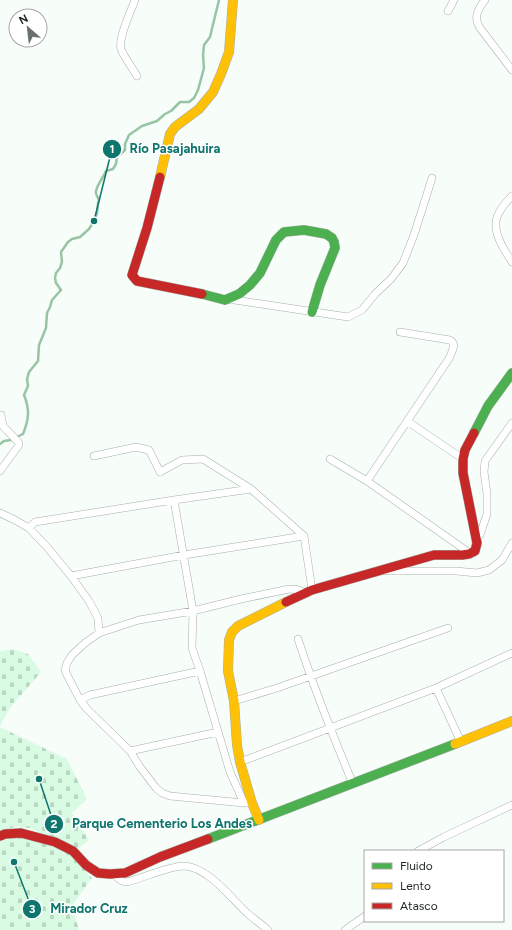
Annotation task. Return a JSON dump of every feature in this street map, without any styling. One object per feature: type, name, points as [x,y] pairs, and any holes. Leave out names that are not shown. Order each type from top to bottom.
[{"type":"street","points":[[135,0],[122,35],[121,48],[127,61],[137,76]]},
{"type":"street","points":[[233,0],[229,52],[221,74],[213,92],[200,109],[175,127],[170,134],[149,220],[132,275],[138,281],[225,300],[239,294],[250,285],[260,273],[276,240],[284,232],[304,230],[326,234],[332,238],[335,248],[320,285],[312,312]]},
{"type":"street","points":[[448,11],[454,0]]},
{"type":"street","points":[[485,0],[479,8],[476,16],[478,25],[512,70]]},
{"type":"street","points":[[228,298],[348,317],[362,310],[376,293],[391,279],[403,263],[414,235],[432,178]]},
{"type":"street","points":[[512,196],[500,211],[497,217],[496,226],[497,233],[504,249],[512,262]]},
{"type":"street","points":[[367,481],[450,356],[454,345],[450,340],[400,332]]},
{"type":"street","points":[[248,803],[237,744],[234,701],[228,671],[228,640],[232,632],[238,626],[247,621],[308,592],[434,555],[447,554],[460,556],[475,552],[477,543],[462,459],[465,450],[488,406],[512,374]]},
{"type":"street","points":[[0,471],[20,445],[3,426],[1,415]]},
{"type":"street","points":[[407,420],[462,459]]},
{"type":"street","points":[[476,537],[480,535],[487,514],[487,494],[484,472],[485,461],[512,423]]},
{"type":"street","points":[[94,456],[136,447],[149,450],[160,472],[182,460],[203,459],[251,489],[304,536],[308,592]]},
{"type":"street","points":[[330,459],[367,481],[471,554]]},
{"type":"street","points":[[29,528],[35,522],[251,489]]},
{"type":"street","points":[[174,500],[193,611],[192,648],[230,772],[258,820]]},
{"type":"street","points":[[0,513],[29,528],[71,576],[89,601],[98,618],[99,633]]},
{"type":"street","points":[[71,576],[184,555],[304,536]]},
{"type":"street","points":[[377,571],[456,571],[477,573],[489,570],[502,560],[512,543]]},
{"type":"street","points":[[248,803],[170,796],[156,788],[130,751],[87,709],[80,700],[65,670],[67,663],[72,656],[85,643],[99,633],[139,620],[193,611],[240,598],[289,589],[308,592]]},
{"type":"street","points":[[234,701],[277,688],[448,628]]},
{"type":"street","points":[[298,639],[310,676],[353,784]]},
{"type":"street","points":[[240,762],[436,688],[512,653]]},
{"type":"street","points":[[80,700],[90,695],[200,671]]},
{"type":"street","points":[[436,688],[461,742]]},
{"type":"street","points":[[0,836],[5,834],[21,833],[42,838],[55,842],[73,851],[86,865],[98,873],[125,873],[160,857],[353,784],[512,721]]},
{"type":"street","points":[[130,751],[218,732]]},
{"type":"street","points":[[420,850],[468,825],[512,805]]},
{"type":"street","points":[[115,874],[121,882],[128,882],[168,869],[182,866],[191,867],[208,875],[247,913],[268,930]]},
{"type":"street","points":[[346,930],[364,917]]},
{"type":"green space","points":[[13,649],[28,654],[41,672],[10,708],[0,726],[0,651]]},
{"type":"green space","points":[[0,727],[67,759],[87,799],[72,813],[89,840],[78,848],[29,828],[14,827],[0,832]]},
{"type":"green space","points":[[23,837],[68,852],[92,878],[72,906],[79,930],[0,930],[0,842],[8,839]]},
{"type":"waterway","points":[[0,444],[23,434],[25,429],[28,419],[27,405],[24,395],[28,386],[27,379],[29,372],[38,361],[39,345],[46,328],[47,313],[52,300],[61,290],[56,283],[55,278],[62,262],[61,252],[68,242],[72,239],[80,237],[89,229],[94,221],[99,200],[96,194],[97,188],[106,171],[113,169],[116,164],[117,157],[125,150],[125,144],[129,135],[142,126],[157,121],[171,111],[180,102],[189,102],[194,98],[198,90],[204,68],[204,45],[210,37],[219,0]]},
{"type":"traffic: fast","points":[[202,294],[225,300],[239,294],[250,285],[260,273],[276,240],[284,232],[304,230],[326,234],[332,238],[335,248],[320,285],[312,312]]},
{"type":"traffic: fast","points":[[474,433],[488,406],[512,373]]},
{"type":"traffic: fast","points":[[208,839],[455,744]]},
{"type":"traffic: slow","points":[[160,177],[170,134],[175,127],[199,109],[213,92],[221,74],[229,52],[233,0]]},
{"type":"traffic: slow","points":[[259,820],[252,803],[240,762],[237,745],[234,701],[228,671],[229,640],[232,632],[238,626],[286,602]]},
{"type":"traffic: slow","points":[[455,744],[512,721]]},
{"type":"traffic: jam","points":[[160,177],[147,228],[132,275],[137,281],[202,294]]},
{"type":"traffic: jam","points":[[286,602],[312,590],[434,555],[462,555],[475,551],[477,543],[463,473],[463,459],[465,450],[474,433]]},
{"type":"traffic: jam","points":[[0,836],[5,834],[21,833],[55,842],[73,851],[86,865],[98,873],[110,874],[125,873],[160,857],[208,839]]},
{"type":"place","name":"Río Pasajahuira","points":[[94,221]]},
{"type":"place","name":"Parque Cementerio Los Andes","points":[[39,779]]},
{"type":"place","name":"Mirador Cruz","points":[[14,862]]}]
